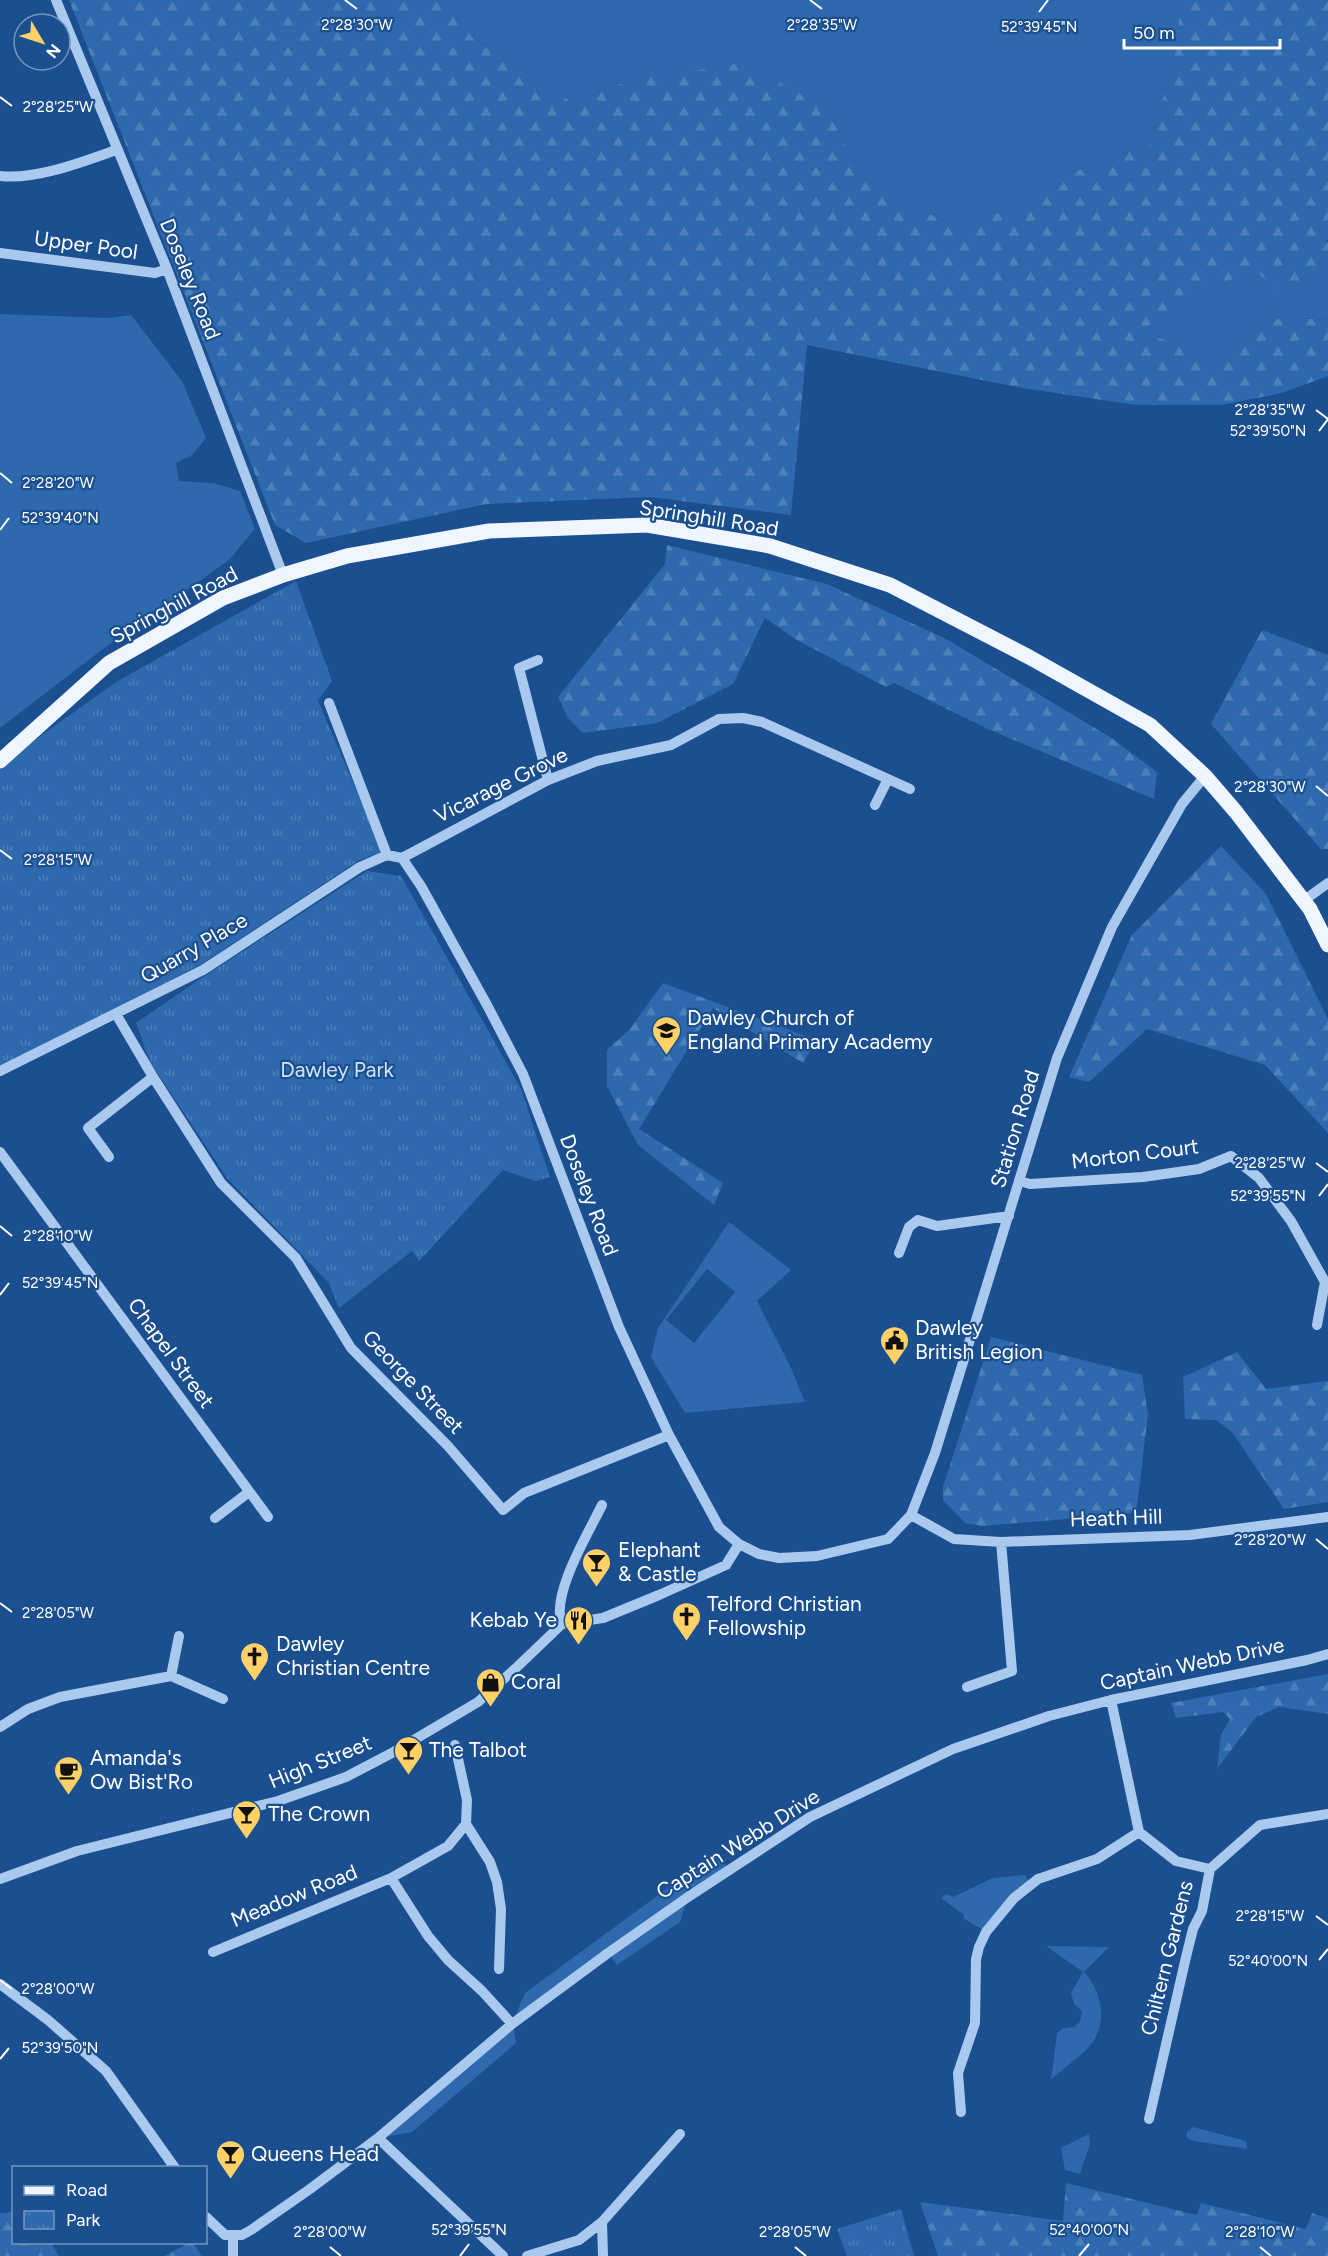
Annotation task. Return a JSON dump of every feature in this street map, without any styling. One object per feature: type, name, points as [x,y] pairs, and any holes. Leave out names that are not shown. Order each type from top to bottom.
[{"type":"main road","name":"Springhill Road","points":[[0,761],[109,663],[223,598],[283,575],[347,556],[489,531],[647,525],[770,546],[891,585],[1029,657],[1150,725],[1205,776],[1236,812],[1303,901],[1323,921],[1328,945]]},
{"type":"street","name":"Doseley Road","points":[[56,0],[167,269],[283,575]]},
{"type":"street","points":[[0,176],[16,178],[79,163],[116,150]]},
{"type":"street","name":"Upper Pool","points":[[0,253],[155,273],[167,269]]},
{"type":"street","points":[[538,660],[519,668],[548,780]]},
{"type":"street","points":[[330,703],[387,855],[402,858]]},
{"type":"street","name":"Vicarage Grove","points":[[402,858],[548,780],[597,761],[671,745],[719,719],[743,718],[762,722],[910,789]]},
{"type":"street","name":"Station Road","points":[[911,1515],[934,1453],[1057,1058],[1112,927],[1182,804],[1205,776]]},
{"type":"street","points":[[875,805],[888,779]]},
{"type":"street","name":"Quarry Place","points":[[0,1071],[203,970],[360,867],[387,855]]},
{"type":"street","name":"Doseley Road","points":[[402,858],[421,886],[523,1074],[619,1328],[669,1435],[719,1527],[739,1544]]},
{"type":"street","points":[[1303,901],[1328,883]]},
{"type":"street","name":"George Street","points":[[116,1014],[220,1183],[296,1258],[351,1348],[448,1446],[503,1510],[524,1494],[669,1435]]},
{"type":"street","points":[[109,1157],[88,1128],[153,1077]]},
{"type":"street","name":"Chapel Street","points":[[0,1152],[268,1517]]},
{"type":"street","name":"Morton Court","points":[[1020,1181],[1030,1184],[1143,1177],[1200,1169],[1231,1156],[1259,1178],[1291,1221],[1325,1282],[1317,1325]]},
{"type":"street","points":[[899,1253],[909,1227],[918,1220],[937,1226],[1009,1216]]},
{"type":"street","points":[[215,1518],[249,1492]]},
{"type":"street","points":[[602,1505],[563,1585],[558,1616],[561,1624],[603,1618],[726,1565],[739,1544],[759,1554],[779,1558],[817,1556],[888,1539],[911,1515]]},
{"type":"street","name":"Heath Hill","points":[[911,1515],[954,1539],[1001,1542],[1190,1534],[1328,1517]]},
{"type":"street","points":[[967,1687],[1012,1671],[1001,1542]]},
{"type":"street","name":"High Street","points":[[0,1879],[77,1851],[268,1804],[346,1777],[390,1755],[478,1702],[561,1624]]},
{"type":"street","points":[[171,1676],[179,1636]]},
{"type":"street","name":"Captain Webb Drive","points":[[233,2236],[242,2235],[251,2230],[378,2138],[512,2024],[688,1897],[810,1817],[953,1749],[1049,1716],[1111,1700],[1328,1654]]},
{"type":"street","points":[[0,1727],[28,1709],[60,1697],[171,1676],[223,1699]]},
{"type":"street","points":[[1111,1700],[1139,1832],[1176,1861],[1210,1869]]},
{"type":"street","points":[[455,1745],[467,1800],[466,1824],[490,1862],[497,1882],[501,1909],[499,1969]]},
{"type":"street","name":"Chiltern Gardens","points":[[1149,2119],[1186,1957],[1193,1929],[1202,1911],[1210,1869],[1260,1825],[1328,1814]]},
{"type":"street","name":"Meadow Road","points":[[213,1952],[391,1878],[448,1846],[466,1824]]},
{"type":"street","points":[[961,2112],[958,2073],[975,2023],[976,1959],[986,1932],[1014,1898],[1038,1880],[1097,1859],[1139,1832]]},
{"type":"street","name":"Meadow Road","points":[[391,1878],[428,1936],[448,1960],[482,1990],[512,2024]]},
{"type":"street","points":[[4,1986],[56,2026],[106,2071],[174,2166]]},
{"type":"street","points":[[528,2256],[579,2240],[602,2222],[680,2134]]},
{"type":"street","points":[[378,2138],[503,2256]]},
{"type":"street","points":[[207,2218],[225,2235],[233,2236],[232,2256]]},
{"type":"street","points":[[602,2222],[603,2256]]},
{"type":"green space","points":[[69,0],[444,0],[472,37],[572,102],[632,80],[742,63],[827,108],[862,177],[908,206],[962,226],[1015,207],[1057,178],[1151,144],[1179,37],[1179,0],[1328,0],[1328,239],[1326,240],[1328,243],[1328,271],[1317,281],[1280,289],[1254,271],[1207,289],[1140,331],[1163,339],[1209,361],[1280,317],[1328,320],[1328,376],[1282,393],[1222,405],[1136,405],[1022,388],[807,345],[791,515],[650,497],[486,504],[306,543],[275,525]]},
{"type":"green space","points":[[444,0],[1179,0],[1179,37],[1151,144],[1057,178],[1015,207],[962,226],[908,206],[862,177],[827,108],[632,80],[572,102],[472,37]]},
{"type":"green space","points":[[1254,270],[1317,281],[1328,271],[1328,320],[1280,317],[1209,361],[1163,339],[1139,331],[1207,289]]},
{"type":"green space","points":[[0,314],[109,318],[131,315],[182,381],[206,438],[192,455],[176,463],[179,481],[214,483],[240,491],[255,529],[229,560],[99,652],[0,728]]},
{"type":"green space","points":[[667,545],[827,584],[946,639],[1110,737],[1157,772],[1154,799],[988,729],[894,683],[886,687],[795,639],[765,618],[733,684],[657,723],[583,733],[568,718],[558,697],[665,564]]},
{"type":"green space","points":[[296,581],[332,681],[318,701],[381,852],[358,861],[200,965],[28,1054],[0,1066],[0,765],[116,682]]},
{"type":"green space","points":[[1262,630],[1328,655],[1328,849],[1321,849],[1211,724]]},
{"type":"green space","points":[[1221,846],[1266,894],[1328,1019],[1328,1133],[1265,1065],[1147,1029],[1089,1082],[1069,1077],[1132,935]]},
{"type":"green space","name":"Dawley Park","points":[[367,871],[401,876],[521,1089],[550,1177],[536,1181],[503,1170],[419,1261],[412,1251],[339,1308],[329,1283],[227,1178],[150,1062],[136,1023]]},
{"type":"green space","points":[[663,983],[817,1040],[803,1063],[713,1008],[639,1129],[723,1183],[714,1205],[638,1145],[607,1086],[607,1050],[630,1029]]},
{"type":"green space","points":[[729,1222],[791,1270],[757,1301],[791,1368],[805,1402],[685,1413],[651,1357],[658,1328]],"holes":[[[707,1269],[735,1292],[694,1343],[666,1320]]]},
{"type":"green space","points":[[991,1337],[1142,1375],[1148,1415],[1136,1513],[982,1526],[965,1523],[943,1500],[943,1487]]},
{"type":"green space","points":[[1237,1352],[1266,1389],[1328,1381],[1328,1502],[1284,1509],[1232,1432],[1216,1420],[1185,1419],[1183,1377]]},
{"type":"green space","points":[[1328,1674],[1328,1714],[1279,1707],[1256,1717],[1217,1769],[1221,1735],[1230,1719],[1223,1712],[1176,1718],[1171,1703]]},
{"type":"green space","points":[[719,1857],[730,1870],[688,1897],[680,1922],[617,1965],[608,1953],[513,2024],[516,2043],[412,2132],[378,2138],[512,2024],[525,1993],[676,1882]]},
{"type":"green space","points":[[1025,1875],[1031,1885],[986,1932],[963,1918],[964,1915],[941,1898],[946,1894],[953,1897],[993,1878]]},
{"type":"green space","points":[[1046,1946],[1109,1947],[1084,1972],[1096,1989],[1101,2010],[1101,2020],[1094,2040],[1087,2049],[1051,2080],[1057,2033],[1064,2028],[1074,2027],[1080,2021],[1082,2011],[1074,2004],[1071,1993],[1083,1972]]},
{"type":"green space","points":[[1193,2127],[1246,2141],[1247,2149],[1194,2141],[1187,2138],[1187,2132]]},
{"type":"green space","points":[[1089,2134],[1090,2144],[1080,2174],[1065,2170],[1061,2148]]},
{"type":"green space","points":[[1066,2183],[1197,2215],[1201,2203],[1306,2229],[1312,2213],[1328,2218],[1328,2256],[938,2256],[920,2202],[1063,2221]]},
{"type":"green space","points":[[901,2209],[914,2256],[847,2256],[837,2229]]},
{"type":"green space","points":[[12,2212],[12,2244],[52,2244],[59,2256],[0,2256],[0,2213]]},
{"type":"green space","points":[[187,2244],[194,2244],[202,2256],[164,2256]]},
{"type":"place","name":"Dawley Church of England Primary Academy","points":[[666,1056]]},
{"type":"place","name":"Dawley British Legion","points":[[894,1366]]},
{"type":"place","name":"Elephant & Castle","points":[[597,1588]]},
{"type":"place","name":"Telford Christian Fellowship","points":[[686,1642]]},
{"type":"place","name":"Kebab Ye","points":[[578,1646]]},
{"type":"place","name":"Dawley Christian Centre","points":[[255,1682]]},
{"type":"place","name":"Coral","points":[[490,1708]]},
{"type":"place","name":"The Talbot","points":[[408,1776]]},
{"type":"place","name":"Amanda's Ow Bist'Ro","points":[[69,1796]]},
{"type":"place","name":"The Crown","points":[[247,1840]]},
{"type":"place","name":"Queens Head","points":[[230,2180]]}]
